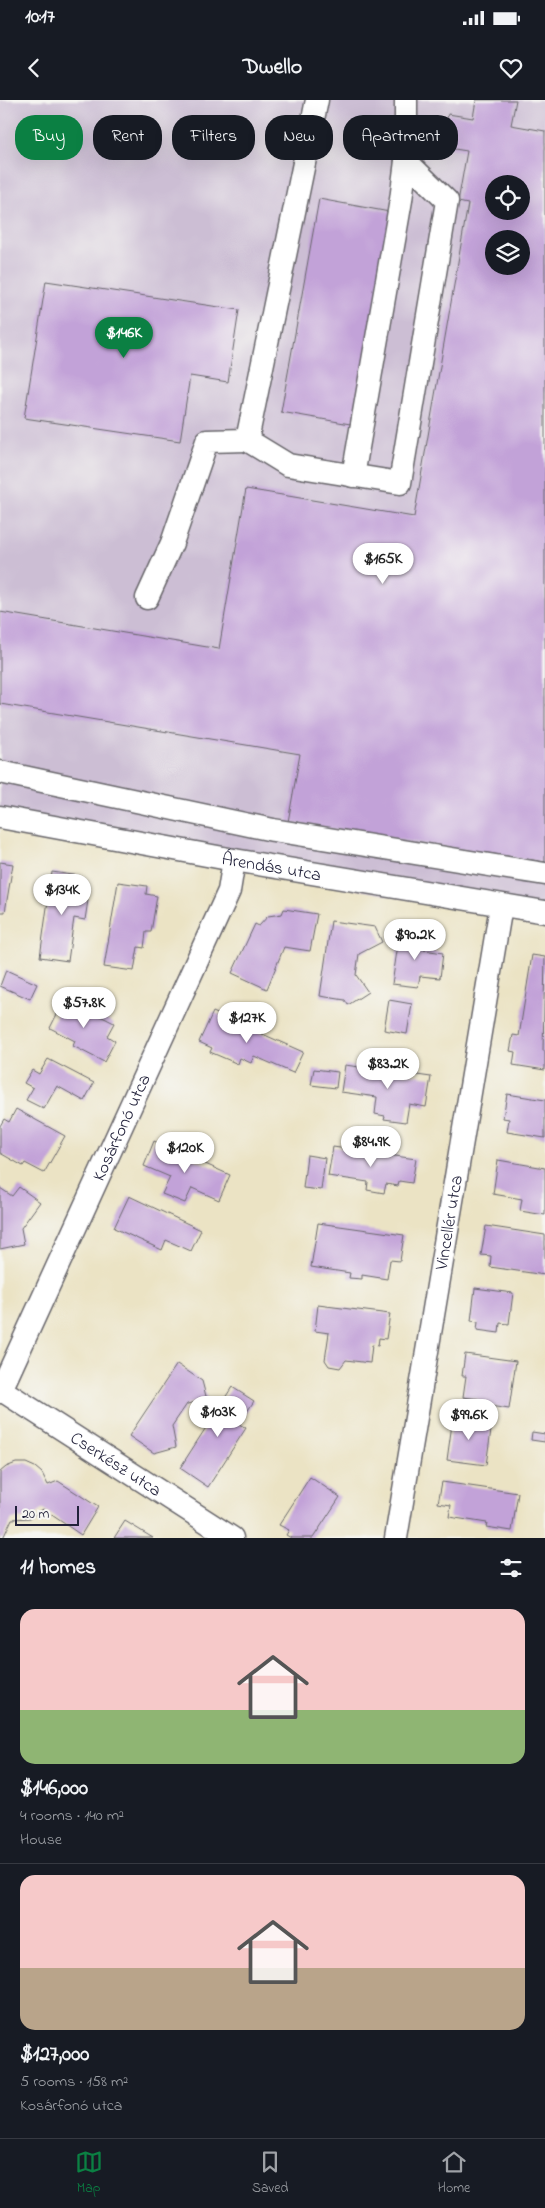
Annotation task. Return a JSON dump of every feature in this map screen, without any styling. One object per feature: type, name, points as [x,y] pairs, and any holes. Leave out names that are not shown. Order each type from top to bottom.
[{"type":"street","points":[[246,440],[317,100]]},
{"type":"street","points":[[353,476],[402,200],[406,161],[406,100]]},
{"type":"street","points":[[148,598],[172,543],[207,441],[246,440],[288,465],[400,483],[447,201],[406,161]]},
{"type":"street","points":[[0,772],[273,830],[545,874]]},
{"type":"street","name":"Árendás utca","points":[[0,817],[234,860],[545,912]]},
{"type":"street","name":"Kosárfonó utca","points":[[0,1390],[229,891],[234,860]]},
{"type":"street","name":"Vincellér utca","points":[[396,1538],[501,906]]},
{"type":"street","name":"Cserkész utca","points":[[0,1390],[232,1538]]},
{"type":"shaded area","points":[[0,100],[545,100],[545,924],[0,824]]},
{"type":"building","points":[[476,100],[516,100],[511,125],[545,131],[545,862],[288,822],[300,754],[0,704],[0,612],[219,649],[246,489],[414,517],[468,204],[458,202],[467,151],[458,150],[458,116],[473,118]]},
{"type":"building","points":[[319,199],[395,213],[356,425],[281,412]]},
{"type":"building","points":[[46,281],[239,310],[228,382],[190,376],[180,441],[24,418]]},
{"type":"building","points":[[0,862],[13,864],[5,912],[0,912]]},
{"type":"building","points":[[52,872],[80,876],[77,899],[88,900],[85,920],[74,918],[68,961],[40,957]]},
{"type":"building","points":[[118,882],[147,886],[146,894],[157,896],[151,932],[146,932],[144,948],[138,947],[134,971],[104,967]]},
{"type":"building","points":[[284,909],[317,914],[310,951],[284,947],[267,989],[232,973],[255,924],[259,926],[268,916],[282,914]]},
{"type":"building","points":[[331,921],[375,927],[382,942],[359,954],[356,975],[368,992],[348,1005],[345,1000],[320,996]]},
{"type":"building","points":[[400,931],[426,935],[424,950],[443,953],[440,978],[420,976],[418,987],[392,984]]},
{"type":"building","points":[[532,955],[545,957],[543,1051],[545,1051],[545,1070],[513,1065],[515,1052],[510,1051],[513,1035],[519,1036]]},
{"type":"building","points":[[6,970],[37,984],[30,999],[0,986]]},
{"type":"building","points":[[65,998],[114,1023],[107,1036],[115,1041],[104,1062],[73,1046],[75,1041],[50,1028]]},
{"type":"building","points":[[389,1000],[412,1004],[407,1034],[384,1030]]},
{"type":"building","points":[[213,1012],[303,1052],[293,1073],[254,1056],[251,1063],[240,1058],[238,1064],[210,1052],[212,1048],[199,1042]]},
{"type":"building","points":[[48,1059],[94,1083],[84,1101],[57,1086],[44,1109],[26,1100],[33,1088],[24,1083],[32,1070],[39,1074]]},
{"type":"building","points":[[345,1065],[431,1077],[426,1107],[409,1104],[406,1122],[384,1119],[385,1116],[375,1114],[377,1097],[341,1092]]},
{"type":"building","points":[[314,1069],[338,1072],[336,1088],[311,1085]]},
{"type":"building","points":[[507,1094],[545,1100],[545,1138],[507,1132],[509,1119],[503,1118]]},
{"type":"building","points":[[16,1109],[65,1136],[44,1173],[25,1163],[23,1166],[0,1153],[0,1126],[4,1119],[9,1122]]},
{"type":"building","points":[[154,1141],[230,1175],[219,1200],[192,1188],[185,1203],[162,1194],[170,1177],[144,1166]]},
{"type":"building","points":[[333,1147],[416,1159],[412,1183],[399,1181],[398,1186],[386,1184],[384,1193],[367,1190],[368,1182],[328,1176]]},
{"type":"building","points":[[307,1155],[325,1158],[321,1190],[303,1188]]},
{"type":"building","points":[[498,1160],[545,1168],[545,1215],[520,1211],[522,1199],[493,1194]]},
{"type":"building","points":[[19,1187],[40,1202],[21,1228],[24,1244],[0,1249],[0,1188],[12,1196]]},
{"type":"building","points":[[129,1196],[201,1230],[191,1251],[166,1240],[162,1250],[114,1228]]},
{"type":"building","points":[[318,1223],[404,1235],[400,1261],[390,1260],[387,1279],[362,1275],[362,1279],[349,1278],[350,1273],[311,1267]]},
{"type":"building","points":[[486,1226],[545,1235],[545,1275],[490,1267],[491,1256],[481,1255]]},
{"type":"building","points":[[475,1288],[513,1293],[509,1324],[500,1323],[499,1333],[477,1330],[478,1322],[471,1321]]},
{"type":"building","points":[[318,1305],[390,1314],[386,1339],[379,1338],[378,1346],[372,1345],[370,1363],[346,1360],[340,1368],[329,1366],[325,1360],[329,1333],[315,1331]]},
{"type":"building","points":[[465,1354],[516,1361],[509,1409],[477,1404],[478,1399],[463,1397],[466,1376],[462,1376]]},
{"type":"building","points":[[177,1364],[202,1381],[207,1400],[187,1404],[172,1426],[176,1447],[154,1453],[129,1436]]},
{"type":"building","points":[[232,1387],[254,1401],[239,1424],[246,1428],[208,1487],[180,1468]]},
{"type":"building","points":[[453,1417],[492,1423],[486,1465],[447,1460]]},
{"type":"building","points":[[532,1432],[545,1434],[545,1442],[531,1440]]},
{"type":"building","points":[[16,1463],[26,1463],[35,1467],[42,1473],[48,1485],[58,1481],[98,1507],[81,1535],[43,1509],[30,1518],[12,1519],[3,1538],[0,1538],[0,1472]]},
{"type":"building","points":[[310,1477],[340,1497],[313,1538],[291,1538],[286,1535],[289,1530],[279,1525]]},
{"type":"building","points":[[442,1482],[518,1493],[512,1531],[486,1527],[487,1523],[449,1517],[451,1505],[438,1503]]},
{"type":"building","points":[[125,1521],[153,1538],[114,1538]]}]
